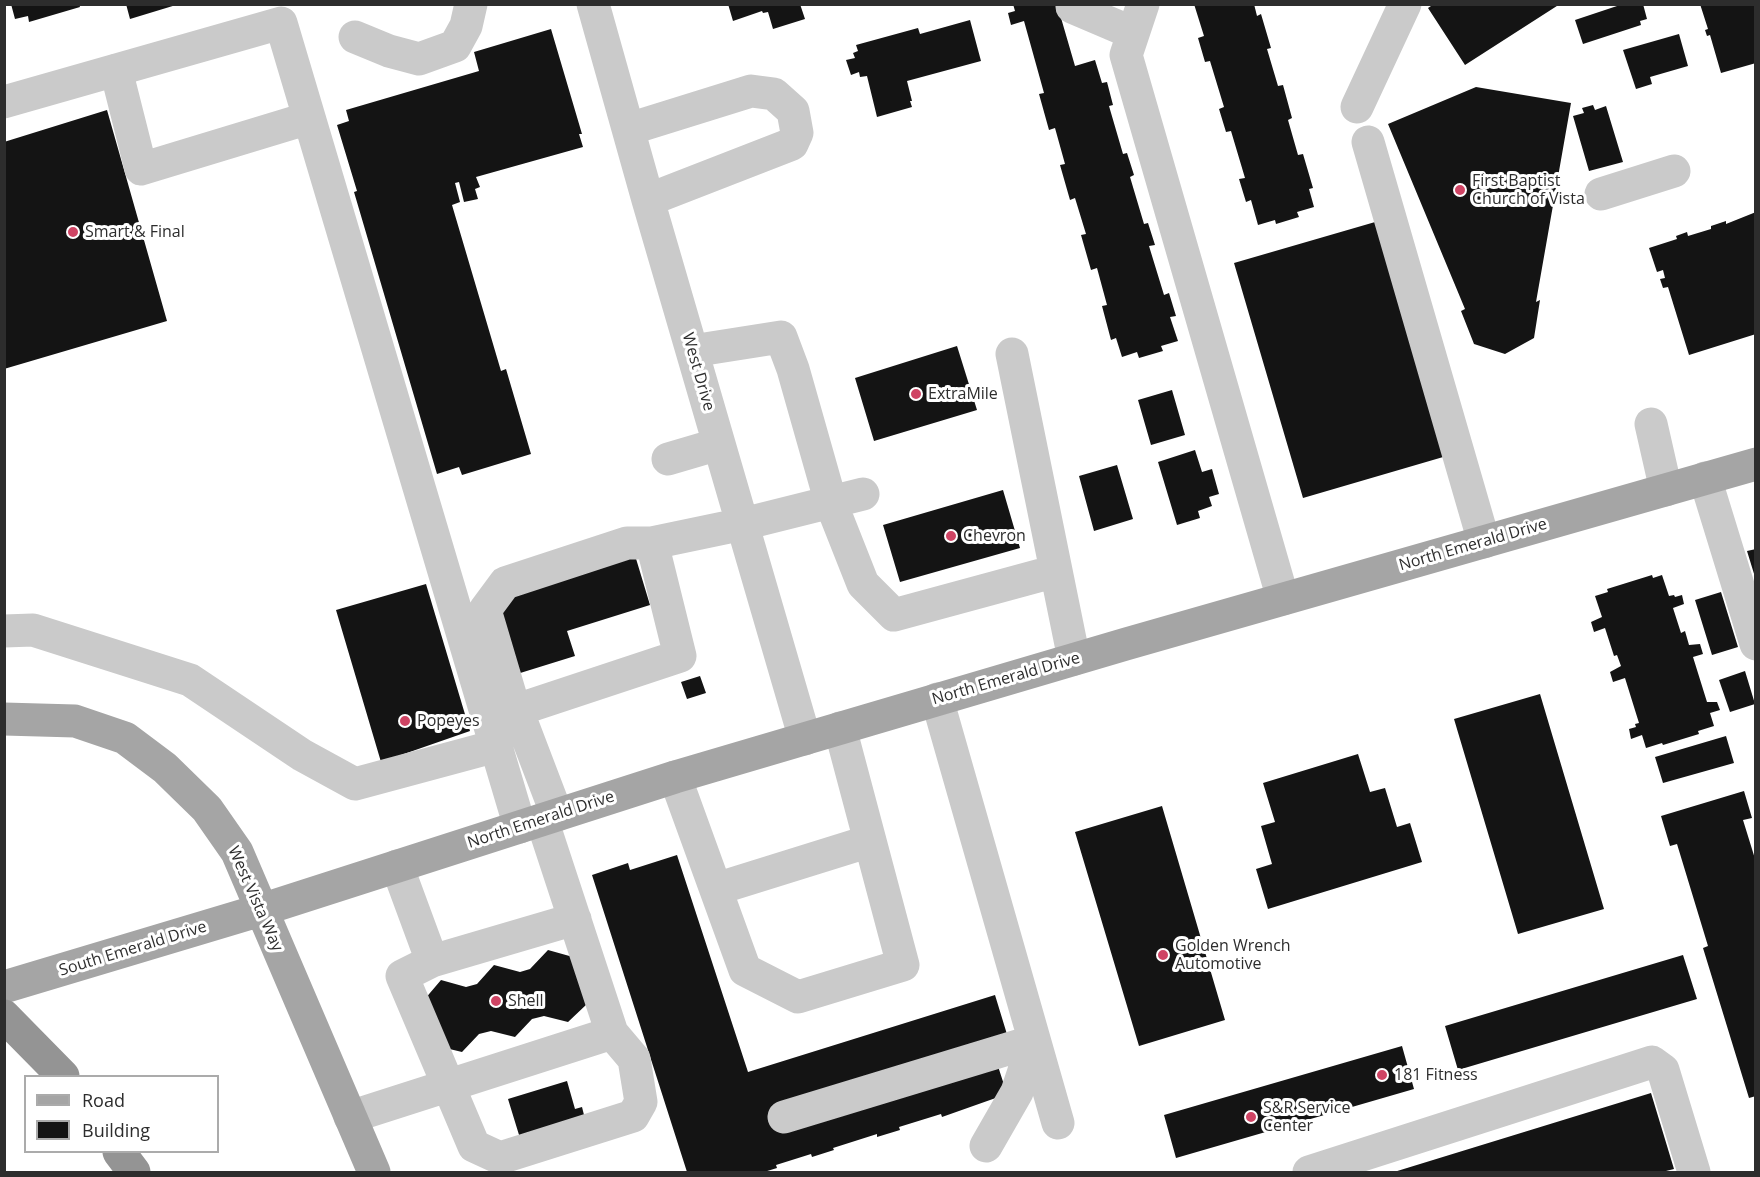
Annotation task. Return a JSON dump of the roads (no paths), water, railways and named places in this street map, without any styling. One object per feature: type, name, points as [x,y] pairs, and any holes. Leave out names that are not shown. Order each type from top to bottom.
[{"type":"highway","points":[[4,1016],[61,1075]]},
{"type":"highway","points":[[120,1153],[134,1173]]},
{"type":"main road","name":"North Emerald Drive","points":[[261,909],[675,777],[1074,659],[1755,464]]},
{"type":"main road","name":"West Vista Way","points":[[4,718],[75,721],[125,738],[165,768],[207,809],[237,852],[374,1173]]},
{"type":"main road","name":"South Emerald Drive","points":[[4,987],[261,909]]},
{"type":"street","points":[[355,37],[389,51],[419,59],[455,46],[466,26],[471,4]]},
{"type":"street","name":"West Drive","points":[[593,4],[805,739]]},
{"type":"street","points":[[1072,4],[1072,6],[1138,19],[1126,55],[1283,599]]},
{"type":"street","points":[[1357,107],[1405,4]]},
{"type":"street","points":[[4,102],[281,24],[496,746],[540,820]]},
{"type":"street","points":[[116,70],[141,169],[309,118]]},
{"type":"street","points":[[628,129],[751,91],[774,94],[794,111],[797,133],[792,144],[648,200]]},
{"type":"street","points":[[1368,142],[1484,542]]},
{"type":"street","points":[[1601,195],[1674,171]]},
{"type":"street","points":[[692,351],[781,337],[793,369],[831,503],[863,584],[894,615],[1056,572]]},
{"type":"street","points":[[1012,354],[1074,659]]},
{"type":"street","points":[[1652,424],[1666,490]]},
{"type":"street","points":[[668,459],[719,444]]},
{"type":"street","points":[[1705,478],[1755,644]]},
{"type":"street","points":[[575,919],[432,961],[402,976],[474,1146],[500,1158],[633,1116],[641,1102],[634,1059],[612,1033],[575,919],[540,820],[516,710],[485,610],[505,583],[627,543],[652,543],[864,494]]},
{"type":"street","points":[[516,710],[680,656],[652,543]]},
{"type":"street","points":[[4,632],[33,630],[190,680],[302,755],[355,784],[496,746]]},
{"type":"street","points":[[937,699],[1058,1124]]},
{"type":"street","points":[[675,777],[745,970],[798,997],[903,965],[840,728]]},
{"type":"street","points":[[716,889],[870,842]]},
{"type":"street","points":[[397,866],[432,961]]},
{"type":"street","points":[[350,1117],[612,1033]]},
{"type":"street","points":[[784,1117],[1034,1041]]},
{"type":"street","points":[[986,1146],[1017,1092],[1034,1041]]},
{"type":"street","points":[[1308,1173],[1652,1062],[1663,1070],[1694,1173]]},
{"type":"place","name":"First Baptist Church of Vista","points":[[1460,190]]},
{"type":"place","name":"Smart & Final","points":[[73,232]]},
{"type":"place","name":"ExtraMile","points":[[916,394]]},
{"type":"place","name":"Chevron","points":[[951,536]]},
{"type":"place","name":"Popeyes","points":[[405,721]]},
{"type":"place","name":"Golden Wrench Automotive","points":[[1163,955]]},
{"type":"place","name":"Shell","points":[[496,1001]]},
{"type":"place","name":"181 Fitness","points":[[1382,1075]]},
{"type":"place","name":"S&R Service Center","points":[[1251,1117]]}]
